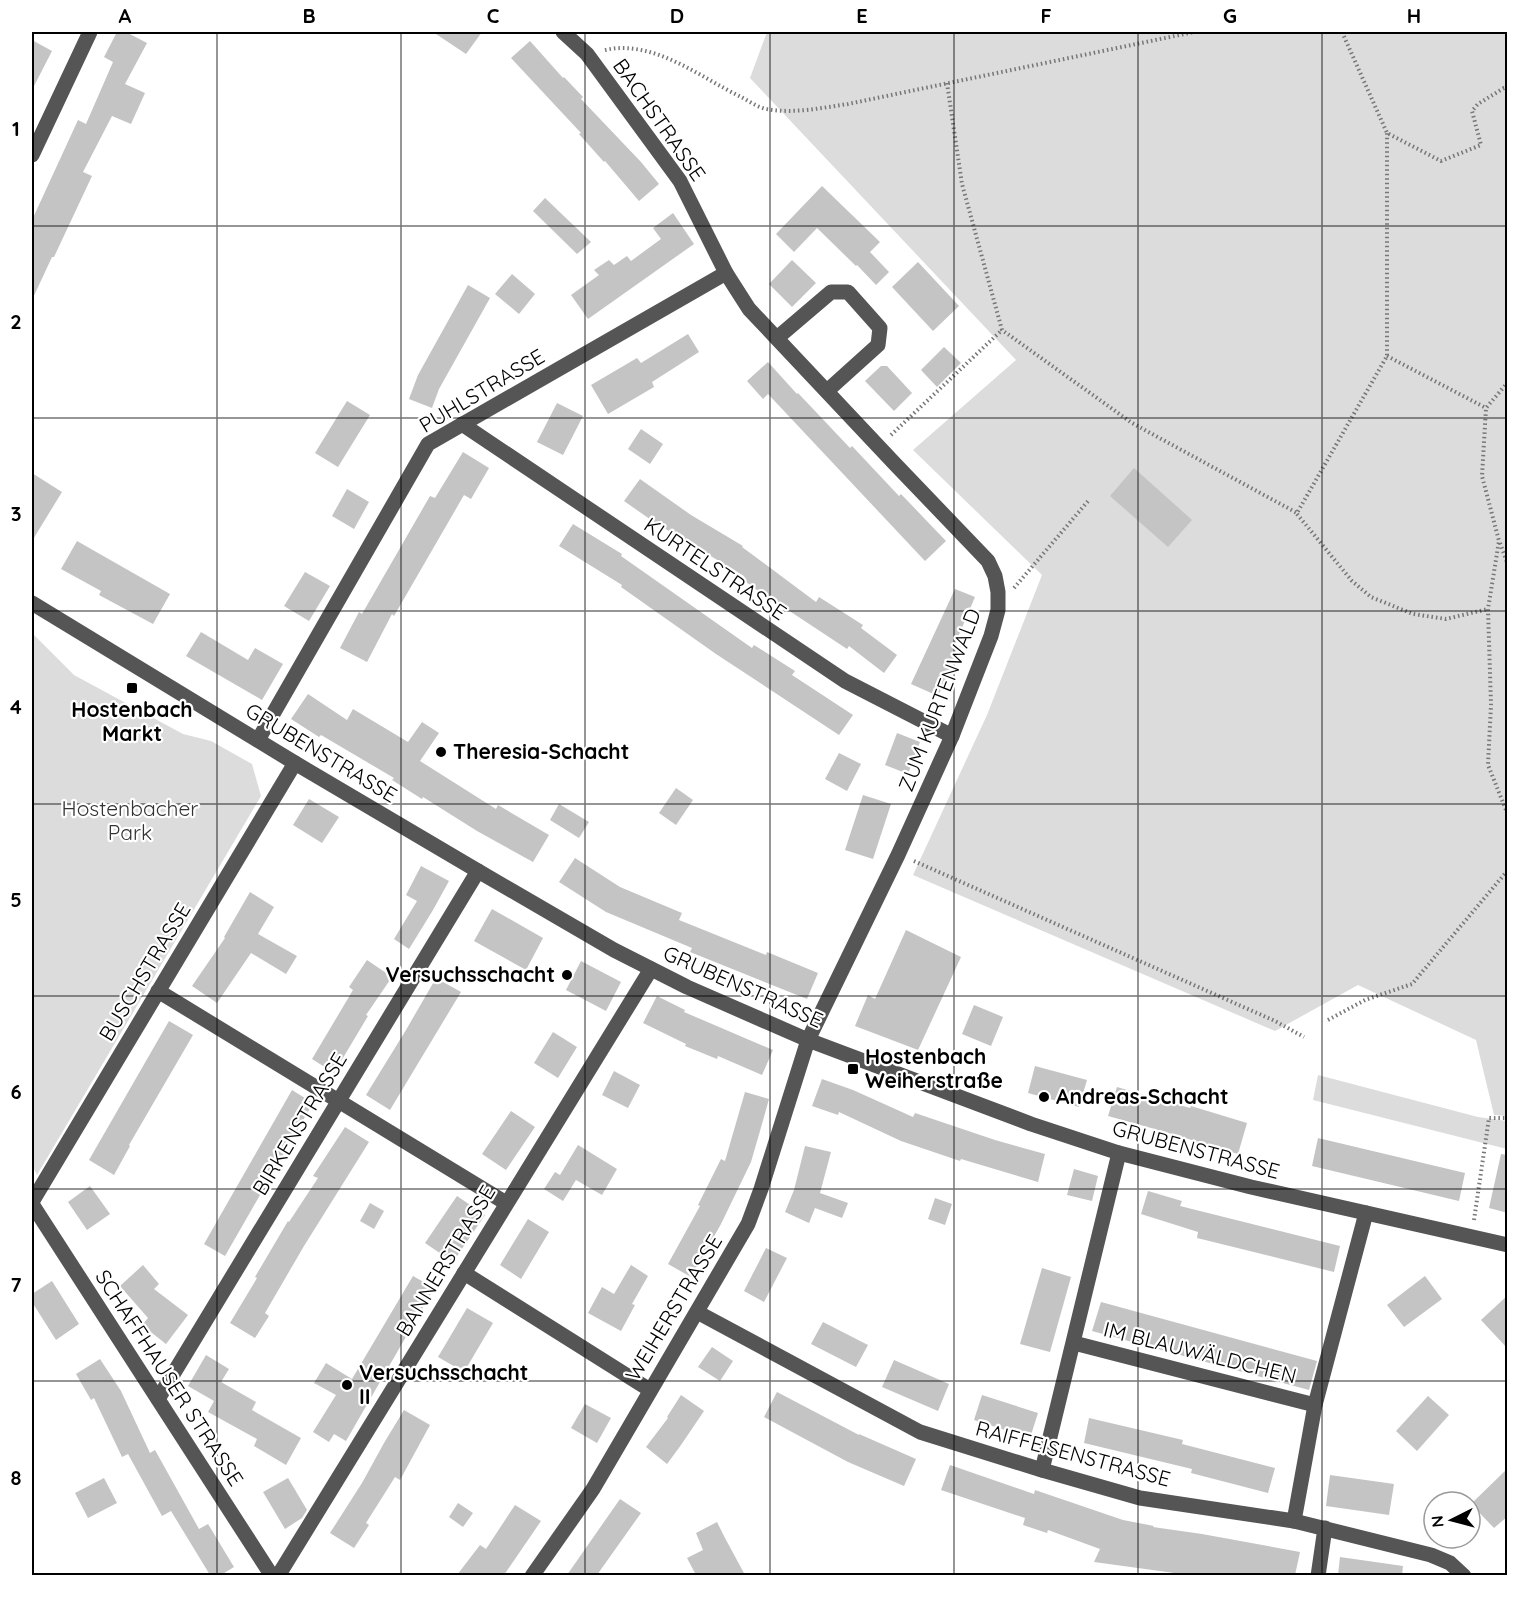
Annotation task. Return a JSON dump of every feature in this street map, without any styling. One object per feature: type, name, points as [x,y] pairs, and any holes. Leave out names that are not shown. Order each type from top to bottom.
[{"type":"street","points":[[32,155],[90,32]]},
{"type":"street","name":"BACHSTRASSE","points":[[563,32],[587,54],[680,181],[726,273]]},
{"type":"street","name":"ZUM KURTENWALD","points":[[726,273],[749,309],[988,561],[998,592],[998,610],[991,636],[952,736],[898,855],[808,1040]]},
{"type":"street","name":"PUHLSTRASSE","points":[[258,740],[428,444],[726,273]]},
{"type":"street","points":[[777,338],[831,292],[848,292],[880,328],[878,345],[827,391]]},
{"type":"street","name":"KURTELSTRASSE","points":[[462,424],[844,681],[952,736]]},
{"type":"street","name":"GRUBENSTRASSE","points":[[32,603],[478,871],[651,969],[808,1040],[1031,1124],[1119,1153],[1251,1187],[1508,1245]]},
{"type":"street","name":"BUSCHSTRASSE","points":[[32,1203],[296,763]]},
{"type":"street","name":"BIRKENSTRASSE","points":[[158,1399],[478,871]]},
{"type":"street","name":"BANNERSTRASSE","points":[[279,1575],[651,969]]},
{"type":"street","points":[[158,991],[506,1203]]},
{"type":"street","name":"WEIHERSTRASSE","points":[[532,1575],[593,1489],[748,1224],[808,1040]]},
{"type":"street","name":"IM BLAUWÄLDCHEN","points":[[1042,1470],[1119,1153]]},
{"type":"street","name":"SCHAFFHAUSER STRASSE","points":[[32,1203],[272,1575]]},
{"type":"street","name":"IM BLAUWÄLDCHEN","points":[[1294,1521],[1315,1405],[1366,1214]]},
{"type":"street","points":[[464,1273],[650,1390]]},
{"type":"street","name":"RAIFFEISENSTRASSE","points":[[697,1312],[920,1432],[1140,1498],[1294,1521],[1325,1528],[1431,1556],[1450,1563],[1462,1573]]},
{"type":"street","name":"IM BLAUWÄLDCHEN","points":[[1074,1343],[1315,1405]]},
{"type":"street","points":[[1318,1575],[1325,1528]]},
{"type":"path","points":[[587,54],[616,47],[649,52],[667,57],[764,108],[805,111],[1194,32]]},
{"type":"path","points":[[1297,513],[1387,356],[1387,133],[1342,32]]},
{"type":"path","points":[[947,83],[962,184],[1002,330],[1132,423],[1297,513],[1352,581],[1371,597],[1413,614],[1446,619],[1488,609]]},
{"type":"path","points":[[1387,133],[1441,161],[1481,145],[1472,111],[1478,104],[1504,88],[1508,88]]},
{"type":"path","points":[[878,447],[1002,330]]},
{"type":"path","points":[[1387,356],[1486,408]]},
{"type":"path","points":[[1508,382],[1486,408],[1482,476],[1508,565]]},
{"type":"path","points":[[998,592],[1015,588],[1089,500]]},
{"type":"path","points":[[1500,541],[1488,609],[1491,705],[1488,765],[1508,815]]},
{"type":"path","points":[[898,855],[1275,1021],[1304,1037]]},
{"type":"path","points":[[1328,1020],[1365,1000],[1412,984],[1508,870]]},
{"type":"path","points":[[1472,1237],[1489,1118],[1508,1118]]},
{"type":"green space","points":[[767,32],[1507,32],[1507,1116],[1494,1115],[1476,1040],[1358,985],[1275,1031],[913,875],[987,715],[1042,575],[913,450],[1016,360],[750,78]]},
{"type":"green space","name":"Hostenbacher Park","points":[[32,633],[74,675],[183,734],[211,741],[252,764],[261,796],[37,1175],[32,1165]]},
{"type":"green space","points":[[1318,1075],[1478,1117],[1507,1121],[1507,1149],[1313,1100]]},
{"type":"building","points":[[117,32],[126,32],[147,43],[125,84],[145,93],[131,124],[112,116],[83,172],[92,176],[32,300],[32,220],[78,120],[86,124],[113,62],[104,57]]},
{"type":"building","points":[[433,32],[482,32],[466,54]]},
{"type":"building","points":[[32,40],[52,51],[32,90]]},
{"type":"building","points":[[530,41],[583,97],[581,99],[659,184],[639,201],[579,134],[581,133],[511,58]]},
{"type":"building","points":[[822,186],[880,242],[870,252],[889,272],[876,285],[817,228],[794,252],[776,234]]},
{"type":"building","points":[[545,198],[591,242],[577,254],[533,211]]},
{"type":"building","points":[[673,213],[694,244],[588,319],[571,295],[599,275],[594,270],[609,260],[614,265],[627,256],[631,261],[661,239],[653,228]]},
{"type":"building","points":[[792,260],[816,283],[792,307],[769,284]]},
{"type":"building","points":[[918,262],[959,306],[933,331],[892,287]]},
{"type":"building","points":[[512,274],[535,294],[519,314],[495,294]]},
{"type":"building","points":[[468,285],[490,298],[439,389],[432,408],[409,399],[418,375]]},
{"type":"building","points":[[688,334],[699,352],[652,382],[654,387],[608,414],[591,385],[637,358],[641,363]]},
{"type":"building","points":[[944,347],[961,363],[937,387],[921,370]]},
{"type":"building","points":[[768,362],[850,448],[852,446],[946,541],[925,561],[768,394],[763,399],[747,381]]},
{"type":"building","points":[[881,366],[887,366],[912,393],[894,411],[865,381]]},
{"type":"building","points":[[347,401],[370,415],[338,467],[315,453]]},
{"type":"building","points":[[557,403],[583,416],[563,455],[537,442]]},
{"type":"building","points":[[641,429],[663,444],[650,464],[628,449]]},
{"type":"building","points":[[463,452],[489,468],[471,499],[464,495],[394,616],[392,614],[367,662],[340,648],[359,612],[362,614],[430,496],[435,498]]},
{"type":"building","points":[[1134,468],[1192,520],[1168,547],[1110,496]]},
{"type":"building","points":[[32,473],[62,492],[32,541]]},
{"type":"building","points":[[640,479],[691,515],[743,546],[816,602],[819,597],[863,625],[861,628],[897,655],[884,673],[849,646],[847,649],[785,608],[784,610],[742,579],[744,576],[664,529],[624,501]]},
{"type":"building","points":[[347,489],[369,502],[354,529],[332,516]]},
{"type":"building","points":[[573,524],[622,554],[621,556],[752,648],[754,645],[795,671],[792,675],[853,715],[839,735],[716,654],[621,587],[622,585],[559,546]]},
{"type":"building","points":[[77,541],[170,594],[153,624],[99,595],[101,591],[61,569]]},
{"type":"building","points":[[305,572],[330,586],[309,621],[284,606]]},
{"type":"building","points":[[955,589],[975,597],[955,644],[961,647],[938,696],[911,684]]},
{"type":"building","points":[[201,632],[248,660],[255,648],[283,664],[262,700],[186,656]]},
{"type":"building","points":[[308,694],[347,720],[353,709],[408,742],[422,722],[439,733],[420,761],[496,809],[498,805],[549,835],[533,862],[477,831],[423,797],[422,799],[392,780],[394,778],[291,719]]},
{"type":"building","points":[[897,733],[920,742],[908,774],[885,765]]},
{"type":"building","points":[[839,753],[861,764],[847,791],[825,779]]},
{"type":"building","points":[[676,788],[693,800],[676,825],[659,813]]},
{"type":"building","points":[[863,795],[891,804],[873,859],[845,850]]},
{"type":"building","points":[[309,799],[339,817],[322,843],[293,825]]},
{"type":"building","points":[[559,804],[589,822],[579,838],[550,820]]},
{"type":"building","points":[[575,858],[620,887],[682,913],[679,920],[818,973],[807,999],[690,952],[692,948],[606,912],[559,882]]},
{"type":"building","points":[[421,866],[449,881],[409,949],[394,939],[417,901],[406,895]]},
{"type":"building","points":[[250,892],[274,907],[258,934],[297,956],[286,974],[251,953],[217,1003],[192,986],[225,938]]},
{"type":"building","points":[[492,909],[543,938],[526,970],[474,941]]},
{"type":"building","points":[[906,930],[961,957],[918,1050],[855,1026],[868,995],[875,999]]},
{"type":"building","points":[[367,960],[392,977],[366,1015],[368,1016],[334,1073],[312,1059],[353,990],[349,987]]},
{"type":"building","points":[[581,961],[621,982],[606,1011],[566,990]]},
{"type":"building","points":[[436,978],[461,992],[390,1110],[366,1095]]},
{"type":"building","points":[[657,996],[685,1010],[684,1012],[773,1050],[762,1075],[718,1056],[717,1059],[685,1046],[686,1044],[643,1023]]},
{"type":"building","points":[[974,1005],[1003,1017],[991,1046],[962,1034]]},
{"type":"building","points":[[169,1021],[193,1035],[114,1175],[89,1160]]},
{"type":"building","points":[[553,1032],[577,1047],[558,1078],[534,1063]]},
{"type":"building","points":[[1035,1066],[1087,1080],[1079,1107],[1028,1093]]},
{"type":"building","points":[[614,1071],[640,1085],[628,1108],[602,1095]]},
{"type":"building","points":[[822,1079],[913,1117],[915,1113],[1045,1154],[1038,1182],[961,1159],[960,1161],[901,1141],[839,1112],[838,1115],[812,1106]]},
{"type":"building","points":[[1117,1087],[1247,1123],[1238,1154],[1108,1116]]},
{"type":"building","points":[[292,1090],[313,1103],[225,1256],[204,1244]]},
{"type":"building","points":[[745,1092],[769,1099],[751,1162],[721,1224],[691,1277],[668,1264],[700,1206],[698,1205],[721,1159],[725,1161]]},
{"type":"building","points":[[511,1111],[535,1127],[506,1170],[482,1154]]},
{"type":"building","points":[[345,1127],[369,1142],[265,1313],[269,1316],[255,1338],[230,1323],[288,1221],[318,1178],[313,1176]]},
{"type":"building","points":[[1318,1138],[1465,1173],[1459,1201],[1312,1166]]},
{"type":"building","points":[[578,1145],[617,1169],[602,1195],[576,1180],[563,1201],[544,1189],[555,1172],[560,1175]]},
{"type":"building","points":[[805,1146],[831,1152],[820,1193],[848,1203],[842,1218],[815,1208],[809,1223],[785,1212],[794,1190]]},
{"type":"building","points":[[1501,1154],[1508,1155],[1508,1213],[1489,1208]]},
{"type":"building","points":[[1074,1169],[1098,1176],[1092,1201],[1067,1195]]},
{"type":"building","points":[[90,1186],[110,1214],[87,1230],[68,1202]]},
{"type":"building","points":[[1148,1191],[1182,1201],[1180,1206],[1340,1246],[1334,1272],[1197,1238],[1198,1232],[1141,1214]]},
{"type":"building","points":[[457,1196],[485,1215],[453,1262],[425,1243]]},
{"type":"building","points":[[935,1198],[952,1204],[945,1225],[928,1219]]},
{"type":"building","points":[[370,1203],[384,1211],[374,1229],[360,1221]]},
{"type":"building","points":[[528,1219],[549,1232],[521,1279],[500,1265]]},
{"type":"building","points":[[766,1248],[787,1258],[764,1302],[744,1291]]},
{"type":"building","points":[[143,1265],[159,1284],[154,1289],[188,1315],[166,1344],[142,1325],[148,1318],[120,1286]]},
{"type":"building","points":[[631,1265],[648,1276],[632,1304],[635,1305],[621,1331],[588,1313],[602,1287],[614,1294]]},
{"type":"building","points":[[1042,1268],[1071,1277],[1050,1352],[1020,1344]]},
{"type":"building","points":[[413,1276],[434,1288],[346,1441],[334,1434],[329,1442],[313,1432],[336,1395],[314,1383],[326,1363],[352,1379]]},
{"type":"building","points":[[1425,1276],[1442,1299],[1404,1327],[1387,1305]]},
{"type":"building","points":[[52,1281],[79,1324],[56,1340],[32,1302],[32,1294]]},
{"type":"building","points":[[1508,1295],[1508,1349],[1481,1320]]},
{"type":"building","points":[[1101,1302],[1317,1361],[1309,1390],[1092,1331]]},
{"type":"building","points":[[467,1308],[493,1323],[464,1372],[438,1357]]},
{"type":"building","points":[[823,1322],[868,1345],[856,1367],[811,1344]]},
{"type":"building","points":[[712,1347],[733,1361],[720,1381],[698,1367]]},
{"type":"building","points":[[206,1355],[229,1369],[221,1382],[256,1402],[252,1410],[301,1438],[286,1465],[254,1446],[257,1439],[208,1412],[214,1401],[188,1386]]},
{"type":"building","points":[[100,1359],[121,1391],[150,1453],[155,1450],[199,1529],[208,1524],[234,1567],[221,1575],[210,1575],[171,1511],[162,1516],[128,1454],[122,1457],[94,1398],[91,1400],[76,1374]]},
{"type":"building","points":[[894,1360],[949,1384],[938,1411],[882,1387]]},
{"type":"building","points":[[777,1392],[859,1435],[916,1459],[904,1486],[848,1462],[764,1417]]},
{"type":"building","points":[[681,1395],[704,1411],[667,1464],[646,1447],[668,1418]]},
{"type":"building","points":[[982,1395],[1038,1413],[1030,1438],[974,1420]]},
{"type":"building","points":[[1428,1396],[1449,1415],[1417,1451],[1396,1431]]},
{"type":"building","points":[[585,1404],[611,1418],[597,1443],[571,1428]]},
{"type":"building","points":[[404,1410],[430,1425],[400,1480],[395,1477],[366,1523],[369,1525],[354,1548],[330,1533]]},
{"type":"building","points":[[1089,1418],[1183,1440],[1182,1444],[1275,1468],[1268,1493],[1191,1473],[1192,1469],[1084,1443]]},
{"type":"building","points":[[950,1465],[1034,1494],[1035,1490],[1123,1520],[1300,1552],[1295,1575],[1189,1575],[1094,1562],[1100,1549],[1048,1530],[1047,1533],[1023,1525],[1025,1518],[941,1490]]},
{"type":"building","points":[[1508,1468],[1508,1516],[1494,1528],[1482,1515],[1482,1493]]},
{"type":"building","points":[[1330,1475],[1394,1484],[1389,1515],[1326,1506]]},
{"type":"building","points":[[104,1478],[117,1503],[88,1518],[75,1493]]},
{"type":"building","points":[[288,1478],[307,1510],[302,1518],[285,1529],[263,1492]]},
{"type":"building","points":[[620,1499],[641,1513],[597,1575],[567,1575]]},
{"type":"building","points":[[458,1503],[473,1513],[463,1527],[449,1517]]},
{"type":"building","points":[[515,1505],[541,1521],[504,1575],[457,1575],[480,1545],[486,1549]]},
{"type":"building","points":[[717,1522],[745,1575],[696,1575],[687,1558],[703,1550],[696,1533]]},
{"type":"building","points":[[1340,1557],[1403,1566],[1402,1575],[1338,1575]]},
{"type":"place","name":"Hostenbach Markt","points":[[132,688]]},
{"type":"place","name":"Theresia-Schacht","points":[[441,752]]},
{"type":"place","name":"Versuchsschacht","points":[[567,975]]},
{"type":"place","name":"Hostenbach Weiherstraße","points":[[853,1069]]},
{"type":"place","name":"Andreas-Schacht","points":[[1044,1097]]},
{"type":"place","name":"Versuchsschacht II","points":[[347,1385]]}]
